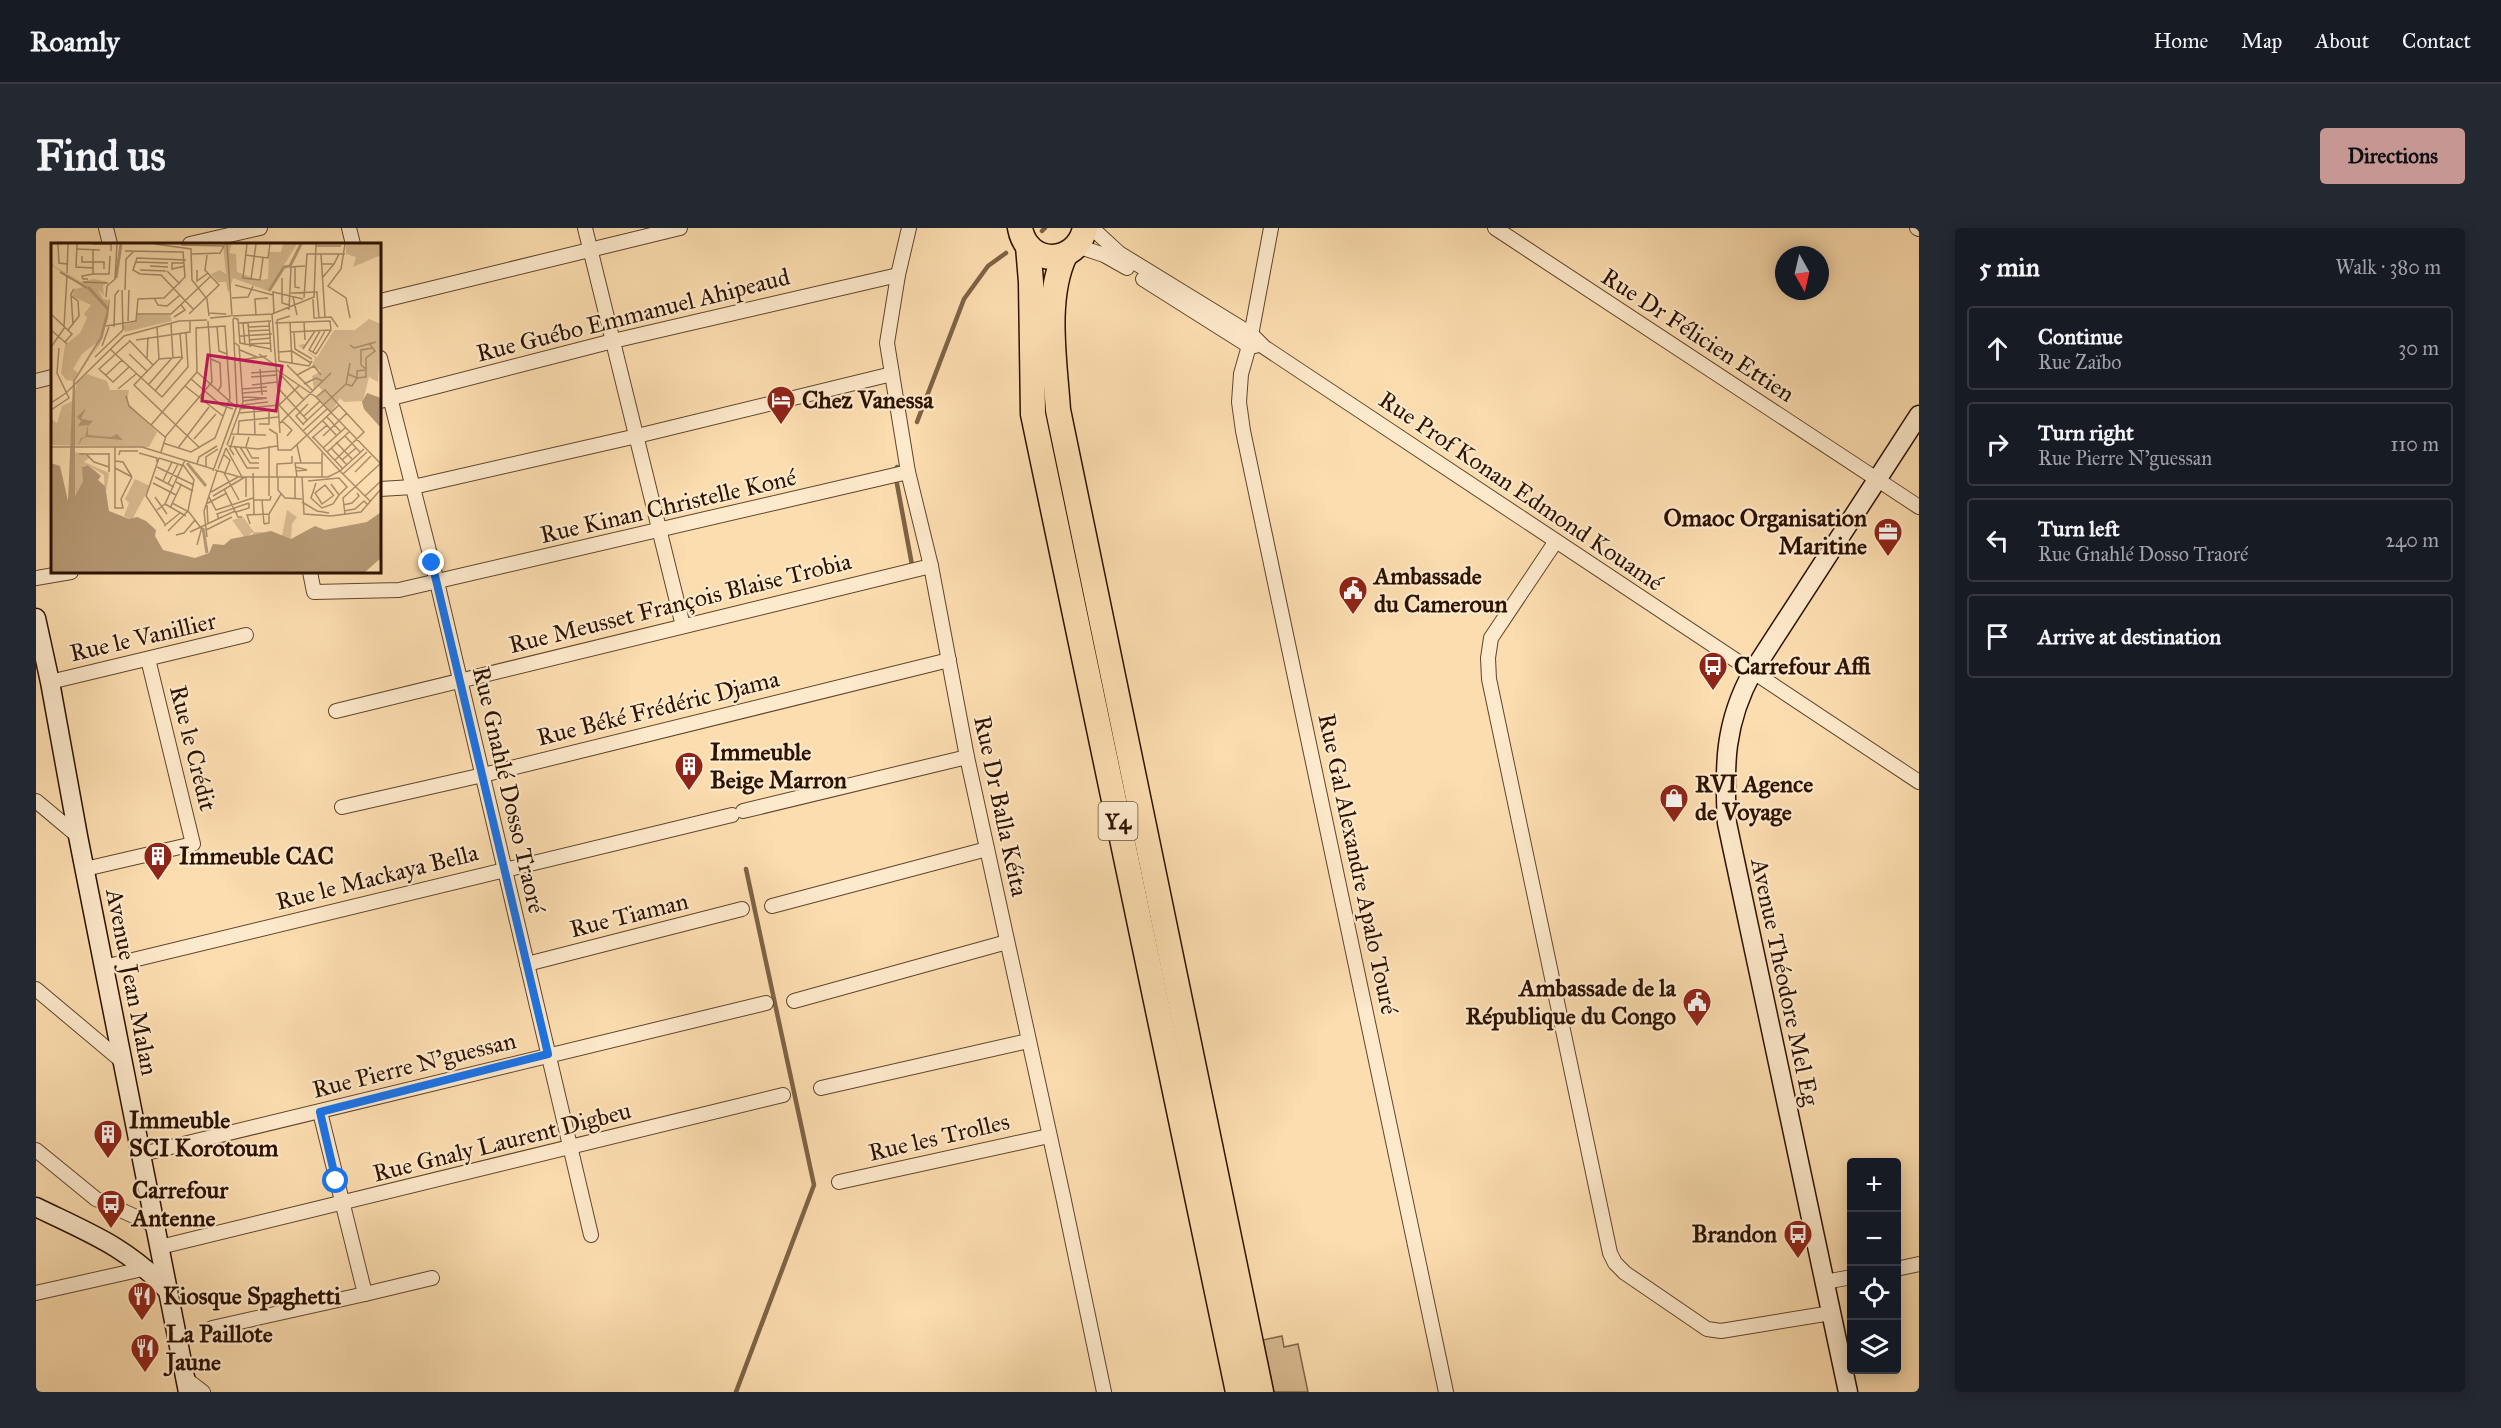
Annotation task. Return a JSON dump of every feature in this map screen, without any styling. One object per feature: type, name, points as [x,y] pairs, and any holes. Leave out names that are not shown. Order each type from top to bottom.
[{"type":"highway","points":[[1024,237],[1044,256],[1080,239]]},
{"type":"highway","name":"Y4","points":[[1024,237],[1031,282],[1033,414],[1238,1392]]},
{"type":"highway","name":"Y4","points":[[1080,239],[1058,269],[1054,302],[1054,349],[1058,410],[1261,1392]]},
{"type":"main road","name":"Avenue Théodore Mel Eg","points":[[1848,1392],[1727,823],[1726,743],[1740,694],[1753,671],[1919,415]]},
{"type":"main road","name":"Avenue Jean Malan","points":[[36,618],[187,1385]]},
{"type":"main road","points":[[36,1207],[117,1247],[147,1268],[167,1290]]},
{"type":"street","points":[[106,228],[110,243]]},
{"type":"street","points":[[204,235],[260,228]]},
{"type":"street","points":[[349,228],[353,243]]},
{"type":"street","points":[[585,228],[683,626]]},
{"type":"street","points":[[381,301],[680,228]]},
{"type":"street","name":"Rue Dr Balla Kéita","points":[[909,228],[898,275],[887,344],[905,456],[931,566],[967,757],[1104,1392]]},
{"type":"street","name":"Rue Gal Alexandre Apalo Touré","points":[[1271,228],[1250,340],[1241,374],[1239,402],[1243,431],[1446,1392]]},
{"type":"street","name":"Rue Dr Félicien Ettien","points":[[1495,228],[1919,507]]},
{"type":"street","name":"Rue Prof Konan Edmond Kouamé","points":[[1080,239],[1264,347],[1919,782]]},
{"type":"street","name":"Rue Prof Konan Edmond Kouamé","points":[[1080,239],[1119,253],[1250,340]]},
{"type":"street","name":"Rue Guébo Emmanuel Ahipeaud","points":[[384,400],[613,341],[898,275]]},
{"type":"street","name":"Rue Gnahlé Dosso Traoré","points":[[381,368],[384,400],[413,487],[437,582],[591,1234]]},
{"type":"street","points":[[381,489],[413,487],[638,436],[892,374]]},
{"type":"street","points":[[36,381],[51,377]]},
{"type":"street","points":[[905,456],[914,438]]},
{"type":"street","name":"Rue Kinan Christelle Koné","points":[[309,573],[314,592],[399,590],[908,472]]},
{"type":"street","points":[[1556,541],[1491,638],[1488,658],[1489,679],[1610,1254],[1614,1263],[1625,1273],[1707,1329],[1721,1331],[1832,1313]]},
{"type":"street","name":"Rue Meusset François Blaise Trobia","points":[[336,711],[931,566]]},
{"type":"street","points":[[36,578],[65,573]]},
{"type":"street","name":"Rue le Vanillier","points":[[50,682],[246,635]]},
{"type":"street","name":"Rue le Crédit","points":[[85,869],[193,844],[148,659]]},
{"type":"street","name":"Rue Béké Frédéric Djama","points":[[342,807],[483,775],[949,660]]},
{"type":"street","name":"Rue le Mackaya Bella","points":[[104,967],[967,757]]},
{"type":"street","points":[[36,801],[78,836]]},
{"type":"street","points":[[772,906],[987,849]]},
{"type":"street","name":"Rue Tiaman","points":[[527,964],[742,909]]},
{"type":"street","points":[[794,1001],[1007,942]]},
{"type":"street","points":[[36,989],[124,1063]]},
{"type":"street","name":"Rue Pierre N'guessan","points":[[142,1154],[766,1003]]},
{"type":"street","points":[[821,1088],[1028,1041]]},
{"type":"street","name":"Rue Gnaly Laurent Digbeu","points":[[160,1247],[570,1149],[783,1095]]},
{"type":"street","points":[[320,1112],[365,1294]]},
{"type":"street","name":"Rue les Trolles","points":[[839,1182],[1049,1136]]},
{"type":"street","points":[[36,1150],[96,1199],[156,1226]]},
{"type":"street","points":[[1901,1268],[1919,1264]]},
{"type":"street","points":[[36,1293],[147,1268]]},
{"type":"street","points":[[212,1328],[432,1278]]},
{"type":"street","points":[[1825,1282],[1847,1278]]},
{"type":"street","points":[[187,1385],[203,1392]]},
{"type":"shaded area","points":[[1282,1336],[1284,1347],[1298,1344],[1308,1392],[1274,1392],[1263,1340]]},
{"type":"waterway","points":[[1042,231],[1045,228]]},
{"type":"waterway","points":[[917,422],[964,299],[988,266],[1006,253]]},
{"type":"waterway","points":[[897,467],[895,473],[912,565]]},
{"type":"waterway","points":[[736,1392],[814,1185],[746,869]]},
{"type":"place","name":"Chez Vanessa","points":[[781,426]]},
{"type":"place","name":"Omaoc Organisation Maritine","points":[[1888,558]]},
{"type":"place","name":"Ambassade du Cameroun","points":[[1353,616]]},
{"type":"place","name":"Carrefour Affi","points":[[1713,692]]},
{"type":"place","name":"Immeuble Beige Marron","points":[[689,792]]},
{"type":"place","name":"RVI Agence de Voyage","points":[[1674,824]]},
{"type":"place","name":"Immeuble CAC","points":[[158,882]]},
{"type":"place","name":"Ambassade de la République du Congo","points":[[1697,1028]]},
{"type":"place","name":"Immeuble SCI Korotoum","points":[[108,1160]]},
{"type":"place","name":"Carrefour Antenne","points":[[111,1230]]},
{"type":"place","name":"Brandon","points":[[1798,1260]]},
{"type":"place","name":"Kiosque Spaghetti","points":[[142,1322]]},
{"type":"place","name":"La Paillote Jaune","points":[[145,1374]]},
{"type":"route","points":[[336,1181],[320,1112],[548,1054],[432,563]]}]
